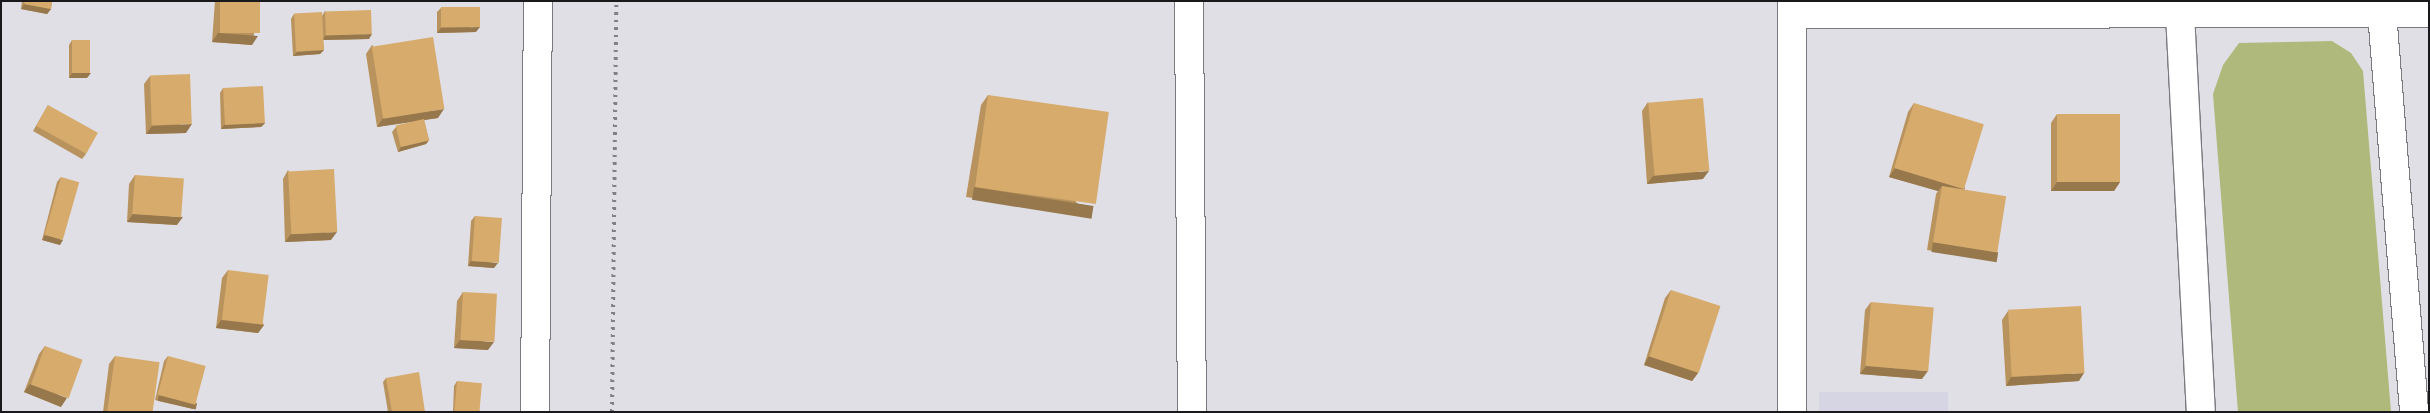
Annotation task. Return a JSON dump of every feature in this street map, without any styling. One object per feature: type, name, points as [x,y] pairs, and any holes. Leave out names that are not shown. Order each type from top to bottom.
[{"type":"street","points":[[535,412],[538,1]]},
{"type":"street","points":[[1189,1],[1192,412]]},
{"type":"street","points":[[1792,412],[1792,8],[2180,14],[2429,13]]},
{"type":"street","points":[[2382,13],[2414,412]]},
{"type":"street","points":[[2180,14],[2201,412]]},
{"type":"shaded area","points":[[1819,392],[1948,392],[1948,412],[1819,412]]},
{"type":"green space","points":[[2332,41],[2351,53],[2363,71],[2391,412],[2238,412],[2213,94],[2223,65],[2239,43]]},
{"type":"building","points":[[25,1],[52,1],[51,9],[24,4]]},
{"type":"building","points":[[220,1],[260,1],[260,33],[220,33]]},
{"type":"building","points":[[441,7],[480,7],[480,27],[441,27]]},
{"type":"building","points":[[371,10],[372,34],[326,36],[325,12]]},
{"type":"building","points":[[322,12],[324,50],[296,51],[294,13]]},
{"type":"building","points":[[433,37],[444,109],[383,119],[372,47]]},
{"type":"building","points":[[72,40],[90,40],[90,73],[72,73]]},
{"type":"building","points":[[190,74],[192,124],[152,125],[150,75]]},
{"type":"building","points":[[263,86],[265,123],[225,125],[223,88]]},
{"type":"building","points":[[988,95],[1109,112],[1096,204],[975,187]]},
{"type":"building","points":[[1703,98],[1709,171],[1655,176],[1648,103]]},
{"type":"building","points":[[1914,103],[1984,124],[1964,189],[1894,168]]},
{"type":"building","points":[[48,105],[98,133],[86,154],[36,126]]},
{"type":"building","points":[[2057,114],[2120,114],[2120,182],[2057,182]]},
{"type":"building","points":[[424,119],[429,140],[401,147],[396,126]]},
{"type":"building","points":[[334,169],[337,232],[291,234],[288,171]]},
{"type":"building","points":[[135,175],[184,178],[181,217],[132,214]]},
{"type":"building","points":[[61,177],[79,182],[63,240],[44,235]]},
{"type":"building","points":[[1942,186],[2006,196],[1997,252],[1933,242]]},
{"type":"building","points":[[475,216],[502,218],[499,263],[472,261]]},
{"type":"building","points":[[228,270],[269,275],[263,325],[222,320]]},
{"type":"building","points":[[1671,290],[1720,306],[1699,373],[1649,357]]},
{"type":"building","points":[[463,292],[497,294],[494,342],[460,340]]},
{"type":"building","points":[[1871,302],[1934,307],[1928,371],[1865,366]]},
{"type":"building","points":[[2081,306],[2085,373],[2012,377],[2008,310]]},
{"type":"building","points":[[45,346],[83,360],[69,398],[31,385]]},
{"type":"building","points":[[115,356],[160,362],[153,412],[107,412]]},
{"type":"building","points":[[168,356],[206,366],[195,405],[158,395]]},
{"type":"building","points":[[419,372],[425,412],[392,412],[386,378]]},
{"type":"building","points":[[457,381],[482,383],[479,412],[454,412]]},
{"type":"railway","points":[[612,412],[616,1]]}]
